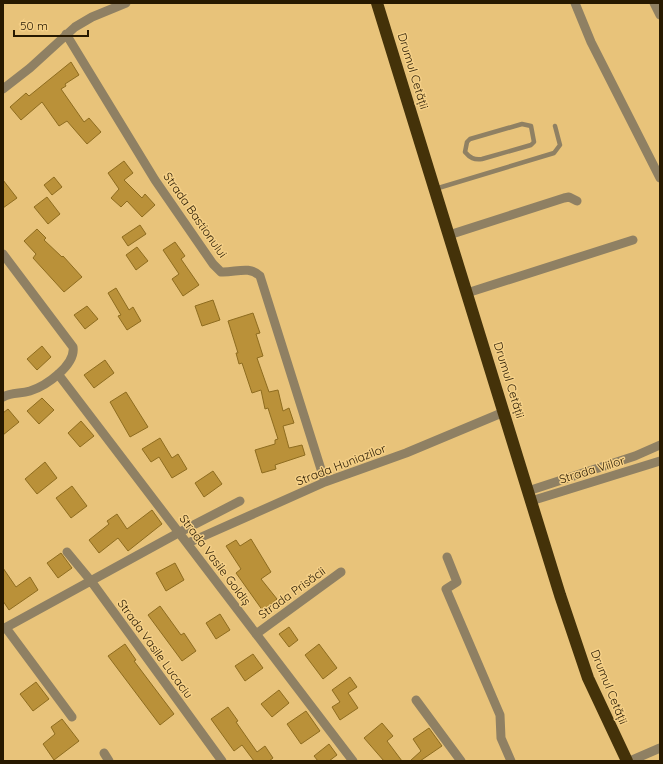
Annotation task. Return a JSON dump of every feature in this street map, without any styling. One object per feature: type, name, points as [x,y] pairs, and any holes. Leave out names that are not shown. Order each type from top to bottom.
[{"type":"highway","name":"Drumul Cetății","points":[[377,3],[588,678],[626,761]]},
{"type":"street","points":[[3,89],[30,68],[66,34],[92,17],[126,3]]},
{"type":"street","points":[[575,3],[591,42],[660,178]]},
{"type":"street","points":[[654,3],[660,15]]},
{"type":"street","name":"Strada Bastionului","points":[[66,34],[155,180],[213,264],[221,272],[244,269],[255,271],[260,276],[325,482]]},
{"type":"street","points":[[449,235],[564,198],[569,197],[577,201]]},
{"type":"street","points":[[467,293],[632,240]]},
{"type":"street","points":[[3,254],[73,347],[74,354],[72,361],[58,374],[31,391],[13,392],[3,397]]},
{"type":"street","name":"Strada Vasile Goldiș","points":[[58,374],[180,532],[353,761]]},
{"type":"street","name":"Strada Huniazilor","points":[[188,543],[325,482],[406,453],[504,412]]},
{"type":"street","points":[[530,496],[660,445]]},
{"type":"street","name":"Strada Viilor","points":[[530,496],[660,461]]},
{"type":"street","points":[[72,717],[5,628],[180,532],[240,501]]},
{"type":"street","name":"Strada Vasile Lucaciu","points":[[67,552],[91,581],[222,761]]},
{"type":"street","points":[[446,557],[457,582],[446,589],[500,715],[501,738],[511,761]]},
{"type":"street","name":"Strada Prisăcii","points":[[256,634],[341,572]]},
{"type":"street","points":[[416,700],[461,761]]},
{"type":"street","points":[[630,761],[660,748]]},
{"type":"lane","points":[[522,124],[531,126],[534,142],[531,145],[476,160],[470,158],[465,152],[467,142],[470,139],[522,124]]},
{"type":"lane","points":[[435,189],[554,153],[560,145],[555,126]]},
{"type":"building","points":[[71,62],[79,75],[65,84],[66,86],[61,89],[84,122],[89,118],[101,132],[87,144],[67,121],[59,126],[42,102],[21,120],[10,107],[26,93],[29,96]]},
{"type":"building","points":[[124,161],[133,173],[124,180],[142,198],[145,194],[155,205],[142,217],[127,201],[121,207],[111,198],[119,189],[108,173]]},
{"type":"building","points":[[54,177],[62,187],[52,195],[44,185]]},
{"type":"building","points":[[3,180],[17,198],[3,208]]},
{"type":"building","points":[[47,197],[60,214],[48,224],[34,207]]},
{"type":"building","points":[[140,225],[146,234],[128,246],[122,237]]},
{"type":"building","points":[[37,229],[46,238],[44,240],[62,257],[63,256],[82,277],[64,292],[33,258],[36,254],[24,241]]},
{"type":"building","points":[[175,242],[185,256],[181,259],[199,285],[183,296],[172,279],[179,274],[163,250]]},
{"type":"building","points":[[137,247],[148,261],[136,270],[126,255]]},
{"type":"building","points":[[116,288],[129,310],[133,307],[141,321],[127,330],[118,316],[121,315],[108,293]]},
{"type":"building","points":[[213,300],[220,320],[202,326],[195,306]]},
{"type":"building","points":[[87,306],[98,319],[85,329],[74,315]]},
{"type":"building","points":[[253,313],[260,333],[256,334],[263,356],[257,358],[269,392],[278,390],[283,411],[289,408],[294,423],[283,426],[289,448],[302,445],[305,455],[275,465],[276,469],[262,473],[255,450],[275,444],[275,440],[278,439],[268,408],[265,409],[261,390],[252,393],[242,363],[239,364],[236,353],[238,353],[228,321]]},
{"type":"building","points":[[42,346],[51,357],[37,370],[27,359]]},
{"type":"building","points":[[105,360],[114,373],[94,388],[84,375]]},
{"type":"building","points":[[126,392],[148,427],[130,437],[110,402]]},
{"type":"building","points":[[42,398],[54,410],[39,424],[27,411]]},
{"type":"building","points":[[8,409],[19,422],[3,435],[3,413]]},
{"type":"building","points":[[81,421],[94,436],[80,447],[68,433]]},
{"type":"building","points":[[160,438],[172,458],[178,454],[187,469],[172,478],[159,457],[151,462],[142,449]]},
{"type":"building","points":[[45,462],[57,478],[37,494],[25,479]]},
{"type":"building","points":[[213,471],[222,484],[204,497],[195,483]]},
{"type":"building","points":[[72,486],[87,506],[71,518],[56,498]]},
{"type":"building","points":[[152,510],[162,524],[128,551],[118,538],[99,553],[89,540],[109,524],[107,521],[117,514],[127,529]]},
{"type":"building","points":[[251,539],[271,572],[261,579],[277,599],[263,611],[236,573],[241,569],[226,546],[236,540],[240,546]]},
{"type":"building","points":[[61,553],[72,568],[58,578],[47,563]]},
{"type":"building","points":[[175,563],[184,580],[166,591],[156,573]]},
{"type":"building","points":[[3,568],[16,587],[30,577],[38,590],[9,610],[3,601]]},
{"type":"building","points":[[160,606],[181,635],[184,633],[196,651],[182,661],[148,615]]},
{"type":"building","points":[[220,614],[230,630],[216,639],[206,623]]},
{"type":"building","points":[[289,627],[298,640],[289,647],[279,634]]},
{"type":"building","points":[[125,644],[136,660],[134,661],[174,714],[160,725],[108,656]]},
{"type":"building","points":[[319,644],[337,668],[323,679],[305,655]]},
{"type":"building","points":[[253,654],[263,668],[245,681],[235,666]]},
{"type":"building","points":[[350,677],[357,687],[348,693],[358,708],[340,720],[332,707],[340,702],[332,690]]},
{"type":"building","points":[[36,682],[49,699],[33,711],[20,694]]},
{"type":"building","points":[[279,690],[289,703],[272,717],[261,704]]},
{"type":"building","points":[[228,707],[238,721],[236,722],[257,752],[265,746],[273,758],[269,761],[254,761],[242,745],[234,751],[211,719]]},
{"type":"building","points":[[306,711],[320,731],[301,744],[287,724]]},
{"type":"building","points":[[62,719],[79,741],[54,760],[43,744],[55,734],[51,727]]},
{"type":"building","points":[[382,723],[393,736],[387,741],[402,761],[384,761],[364,738]]},
{"type":"building","points":[[429,728],[442,746],[420,761],[410,761],[421,751],[413,739]]},
{"type":"building","points":[[329,744],[337,755],[329,761],[318,761],[314,756]]}]
